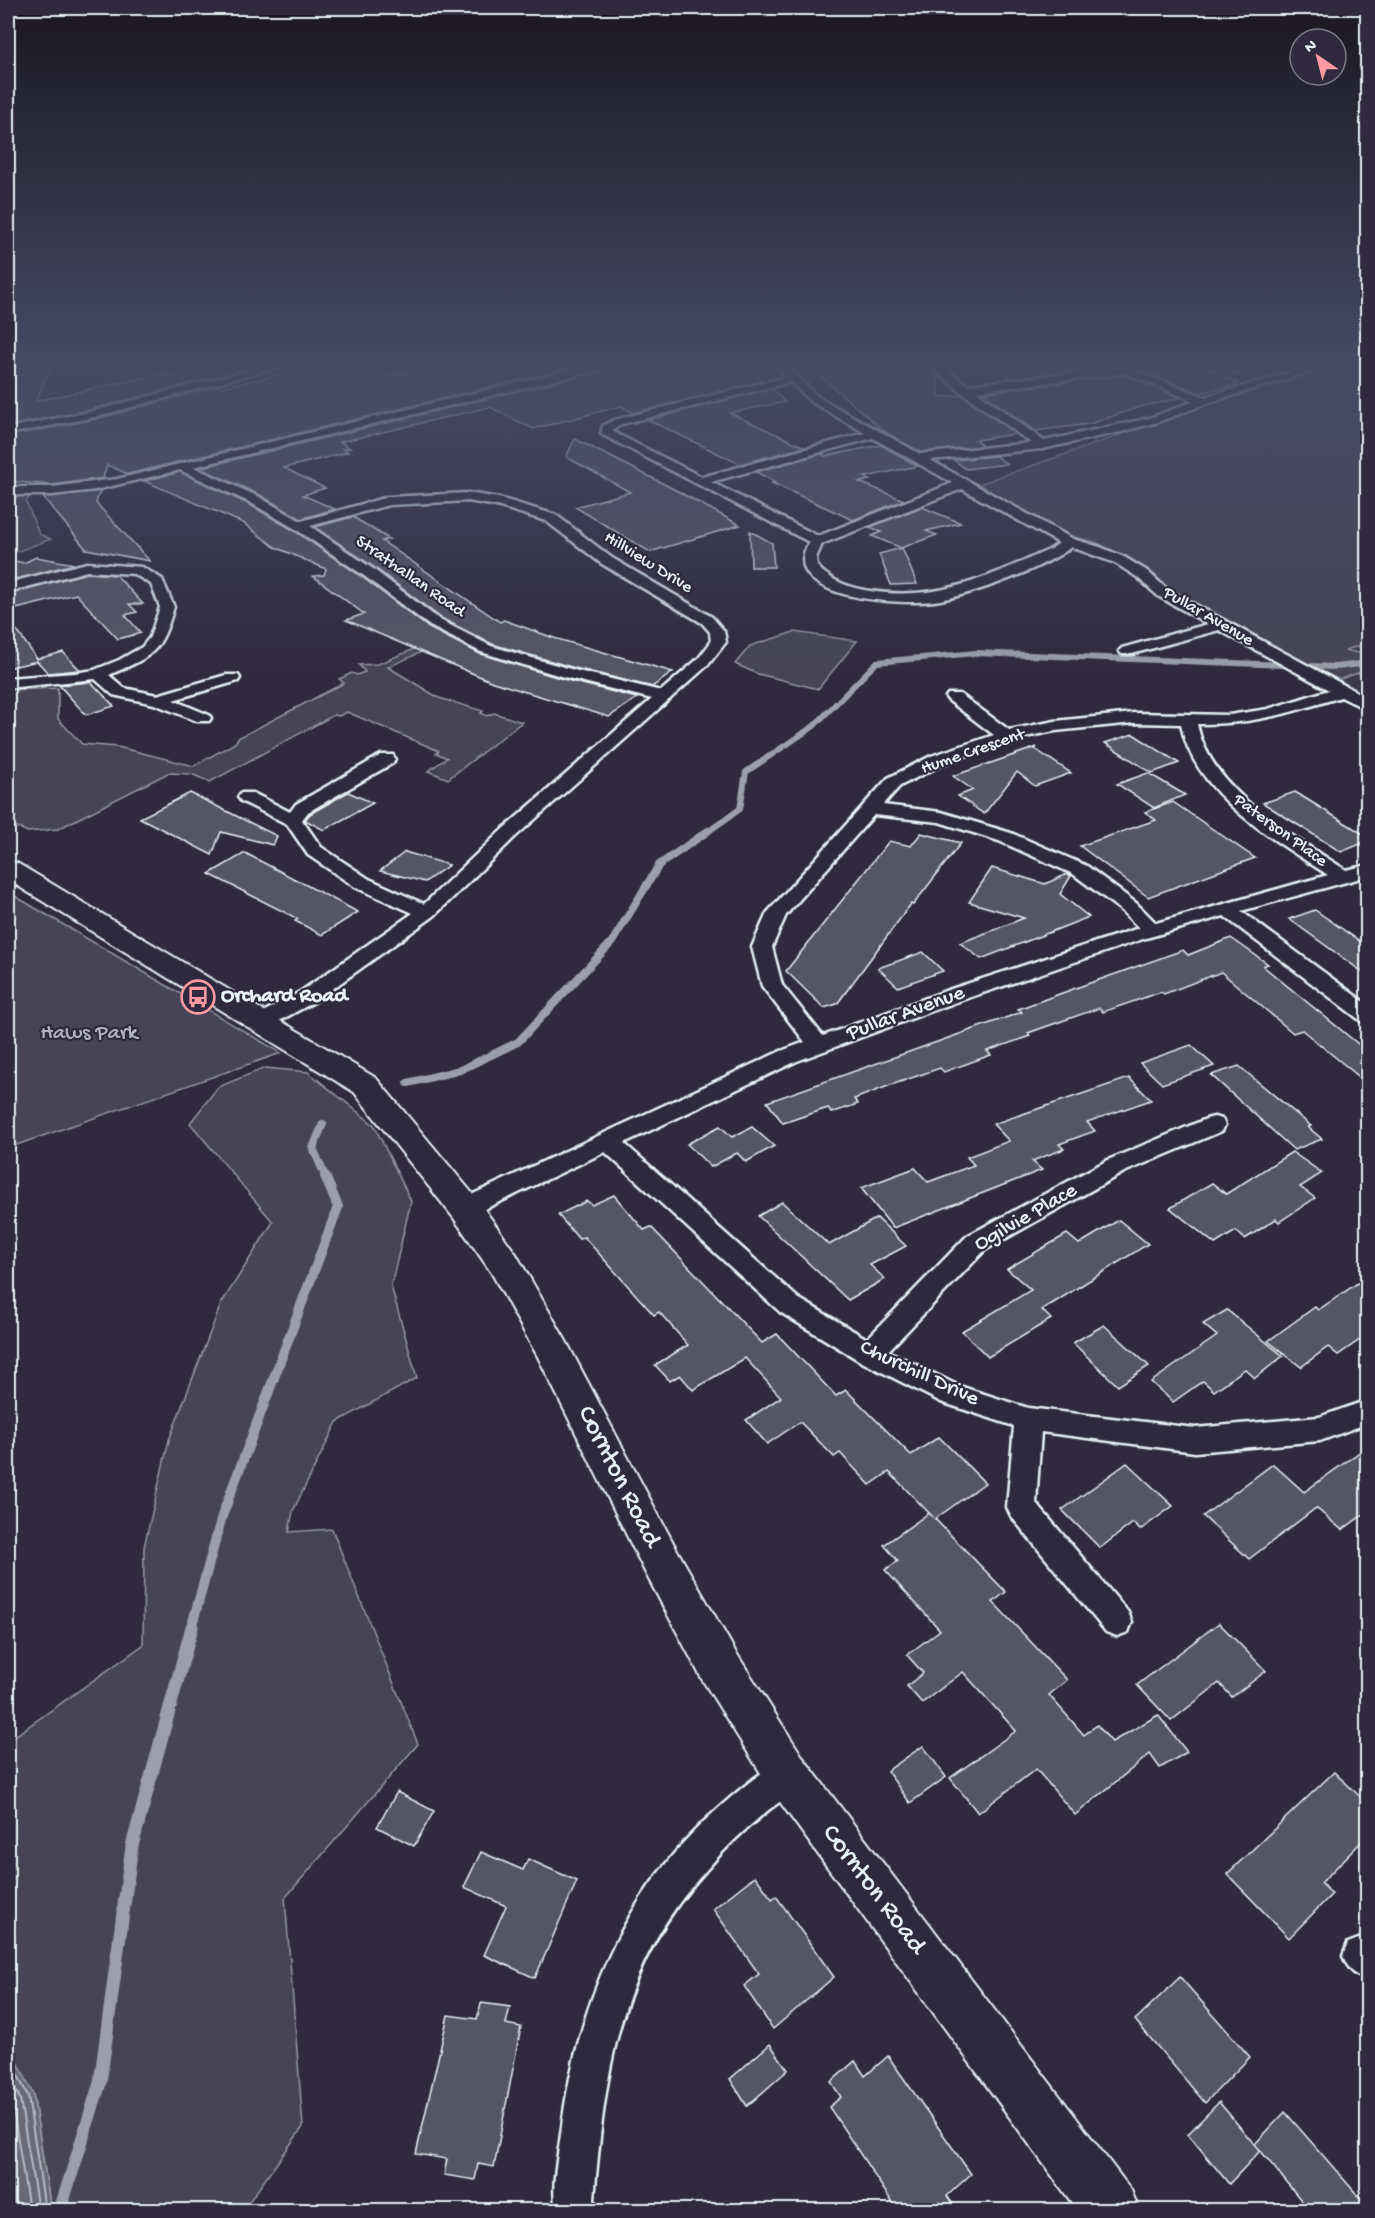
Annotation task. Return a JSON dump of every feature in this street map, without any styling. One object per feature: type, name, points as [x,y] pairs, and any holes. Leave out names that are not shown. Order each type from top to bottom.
[{"type":"main road","name":"Cornton Road","points":[[8,869],[365,1085],[465,1208],[504,1263],[553,1351],[662,1563],[719,1666],[788,1775],[1111,2211]]},
{"type":"street","points":[[8,492],[92,488],[130,482],[170,470]]},
{"type":"street","name":"Strathallan Road","points":[[189,470],[255,500],[299,525],[360,566],[435,623],[486,649],[569,674],[665,697]]},
{"type":"street","points":[[679,470],[817,541]]},
{"type":"street","points":[[702,481],[744,470]]},
{"type":"street","name":"Pullar Avenue","points":[[938,470],[1068,542],[1097,548],[1133,566],[1163,593],[1368,705]]},
{"type":"street","points":[[962,484],[817,541],[810,552],[808,564],[812,571],[826,581],[849,592],[901,600],[925,600],[957,594],[1056,552],[1068,542]]},
{"type":"street","name":"Hillview Drive","points":[[299,525],[388,501],[421,498],[468,497],[499,502],[551,518],[606,561],[707,620],[717,631],[719,642],[703,662],[665,697]]},
{"type":"street","points":[[8,588],[30,580],[87,567],[137,570],[157,582],[167,607],[157,638],[147,650],[124,663],[98,674],[75,678],[8,683]]},
{"type":"street","points":[[1127,651],[1220,625]]},
{"type":"street","points":[[98,674],[119,692],[158,700],[203,718]]},
{"type":"street","points":[[158,700],[232,678]]},
{"type":"street","name":"Hume Crescent","points":[[819,1045],[772,986],[762,947],[777,913],[894,782],[937,760],[1006,736],[1055,726],[1134,718],[1229,720],[1270,714],[1342,691]]},
{"type":"street","points":[[261,1022],[307,998],[427,912],[509,833],[665,697]]},
{"type":"street","points":[[954,697],[1006,736]]},
{"type":"street","name":"Paterson Place","points":[[1188,720],[1194,745],[1225,790],[1270,829],[1342,876]]},
{"type":"street","points":[[293,820],[302,808],[387,759]]},
{"type":"street","points":[[247,797],[293,820],[314,851],[362,883],[427,912]]},
{"type":"street","points":[[869,809],[941,817],[1005,837],[1080,870],[1129,907],[1152,930]]},
{"type":"street","name":"Pullar Avenue","points":[[465,1208],[789,1056],[952,996],[1152,930],[1368,870]]},
{"type":"street","points":[[1226,909],[1368,1016]]},
{"type":"street","name":"Ogilvie Place","points":[[869,1354],[976,1243],[1116,1166],[1214,1125]]},
{"type":"street","name":"Churchill Drive","points":[[608,1142],[789,1305],[869,1354],[951,1394],[1028,1419],[1195,1440],[1320,1429],[1368,1411]]},
{"type":"street","points":[[1028,1419],[1021,1507],[1117,1622]]},
{"type":"street","points":[[576,2211],[574,2199],[582,2126],[596,2042],[620,1967],[654,1905],[694,1856],[732,1816],[788,1775]]},
{"type":"shaded area","points":[[1367,644],[1367,697],[1301,660]]},
{"type":"green space","points":[[1021,470],[1367,470],[1367,644],[1345,650],[1367,655],[1367,670],[1337,680],[1169,590],[1153,573],[1096,542],[1052,532],[979,484]]},
{"type":"green space","points":[[8,495],[31,495],[26,502],[39,534],[51,539],[8,555]]},
{"type":"green space","points":[[794,632],[857,641],[818,689],[758,674],[735,664],[750,646]]},
{"type":"green space","points":[[436,640],[448,640],[388,667],[439,698],[483,711],[481,713],[487,716],[494,713],[522,722],[448,779],[428,771],[447,758],[436,753],[439,751],[347,712],[339,716],[334,715],[210,782],[191,774],[168,773],[58,829],[28,832],[8,824],[8,690],[58,688],[58,719],[82,744],[118,747],[194,766],[235,743],[238,738],[344,683],[339,679],[352,673],[357,675],[365,672],[359,665],[378,664]]},
{"type":"green space","name":"Haws Park","points":[[8,892],[281,1053],[8,1148]]},
{"type":"green space","points":[[265,1068],[308,1072],[374,1125],[411,1201],[391,1286],[417,1378],[337,1422],[293,1511],[289,1532],[332,1529],[418,1744],[285,1898],[303,2127],[243,2210],[51,2210],[33,2094],[8,2054],[8,1741],[143,1645],[144,1547],[169,1440],[221,1304],[273,1222],[190,1123],[218,1087]]},
{"type":"water","points":[[8,2041],[33,2094],[51,2210],[8,2210]]},
{"type":"building","points":[[8,470],[106,470],[103,478],[52,485],[8,481]]},
{"type":"building","points":[[118,470],[147,470],[128,474]]},
{"type":"building","points":[[203,470],[287,470],[325,488],[303,495],[335,509],[301,519],[260,495]]},
{"type":"building","points":[[589,470],[635,470],[740,525],[650,552],[575,507],[630,492]]},
{"type":"building","points":[[765,470],[901,470],[865,477],[870,480],[859,482],[904,500],[853,520],[772,483],[775,482],[756,472]]},
{"type":"building","points":[[180,472],[250,505],[293,530],[362,577],[429,628],[480,654],[637,698],[609,717],[493,682],[346,620],[364,614],[313,576],[324,575],[326,569],[275,547],[243,523],[144,481]]},
{"type":"building","points":[[100,491],[96,503],[150,561],[86,549],[43,497]]},
{"type":"building","points":[[922,507],[961,523],[926,531],[937,535],[901,548],[872,536],[881,532],[870,527]]},
{"type":"building","points":[[353,517],[389,539],[382,541],[500,622],[504,620],[554,638],[673,672],[652,687],[492,644],[441,618],[374,567],[315,527]]},
{"type":"building","points":[[750,531],[772,543],[774,567],[751,567]]},
{"type":"building","points":[[902,548],[917,584],[891,585],[879,554]]},
{"type":"building","points":[[36,557],[74,564],[8,581],[8,560],[24,563]]},
{"type":"building","points":[[87,573],[116,575],[143,604],[129,604],[137,612],[125,615],[141,633],[118,639],[76,594],[8,611],[8,594]]},
{"type":"building","points":[[8,618],[37,659],[63,652],[80,670],[48,673],[37,661],[8,668]]},
{"type":"building","points":[[91,682],[114,706],[86,715],[59,685]]},
{"type":"building","points":[[1133,734],[1179,763],[1152,773],[1105,743]]},
{"type":"building","points":[[1037,747],[1035,749],[1071,773],[1035,786],[1017,772],[984,814],[958,796],[973,790],[953,776]]},
{"type":"building","points":[[1148,773],[1185,795],[1154,808],[1117,784]]},
{"type":"building","points":[[348,792],[373,803],[324,830],[305,820],[310,814]]},
{"type":"building","points":[[1295,792],[1368,837],[1368,841],[1341,852],[1263,803]]},
{"type":"building","points":[[190,793],[277,836],[273,845],[221,832],[212,855],[140,818]]},
{"type":"building","points":[[1173,802],[1255,858],[1148,897],[1080,846],[1156,820],[1145,812]]},
{"type":"building","points":[[921,833],[961,843],[913,905],[911,904],[837,1004],[824,1008],[786,971],[889,841],[911,846]]},
{"type":"building","points":[[405,852],[449,865],[425,882],[380,871]]},
{"type":"building","points":[[245,853],[358,912],[322,935],[295,921],[298,919],[209,874]]},
{"type":"building","points":[[992,868],[1045,884],[1067,874],[1071,876],[1060,894],[1089,917],[981,959],[960,943],[1024,918],[969,902]]},
{"type":"building","points":[[1315,910],[1368,947],[1368,976],[1289,919]]},
{"type":"building","points":[[1231,938],[1268,964],[1263,966],[1368,1052],[1368,1084],[1302,1030],[1293,1033],[1221,972],[1164,994],[1161,992],[1103,1012],[1099,1008],[1028,1033],[1030,1036],[987,1051],[991,1055],[944,1072],[940,1068],[891,1085],[854,1099],[858,1104],[831,1113],[828,1108],[783,1123],[767,1102],[1022,1012],[1018,1009],[1183,950],[1188,955]]},
{"type":"building","points":[[923,952],[943,971],[898,987],[878,968]]},
{"type":"building","points":[[1191,1045],[1214,1066],[1162,1084],[1140,1063]]},
{"type":"building","points":[[1239,1066],[1311,1126],[1308,1127],[1322,1139],[1294,1150],[1211,1075]]},
{"type":"building","points":[[1129,1078],[1151,1100],[1087,1122],[1095,1131],[1059,1144],[1064,1149],[1032,1161],[1042,1170],[893,1228],[861,1188],[915,1168],[928,1182],[974,1165],[967,1157],[1009,1141],[993,1124]]},
{"type":"building","points":[[720,1126],[732,1137],[752,1127],[774,1146],[746,1162],[737,1153],[711,1167],[687,1144]]},
{"type":"building","points":[[1292,1152],[1322,1173],[1300,1187],[1315,1198],[1279,1222],[1276,1219],[1245,1239],[1236,1231],[1215,1244],[1170,1208],[1212,1183],[1226,1194]]},
{"type":"building","points":[[614,1195],[644,1230],[651,1227],[762,1343],[777,1334],[836,1396],[846,1390],[911,1455],[939,1437],[985,1483],[935,1519],[1006,1592],[993,1602],[1067,1680],[1049,1695],[1084,1735],[1097,1725],[1112,1742],[1158,1715],[1187,1752],[1160,1768],[1150,1754],[1075,1815],[1036,1769],[978,1813],[950,1778],[1016,1731],[963,1672],[922,1703],[907,1686],[923,1673],[907,1655],[940,1630],[885,1570],[898,1561],[884,1545],[929,1513],[934,1518],[889,1472],[870,1485],[840,1453],[834,1457],[800,1422],[767,1444],[746,1420],[781,1397],[745,1358],[693,1390],[680,1375],[670,1381],[655,1365],[688,1345],[659,1312],[654,1315],[584,1237],[579,1239],[558,1215],[587,1201],[592,1205]]},
{"type":"building","points":[[782,1202],[829,1245],[877,1218],[906,1246],[870,1265],[885,1279],[848,1300],[758,1216]]},
{"type":"building","points":[[1119,1220],[1148,1244],[1042,1310],[1051,1319],[988,1357],[962,1331],[1031,1290],[1007,1269],[1067,1234],[1079,1244]]},
{"type":"building","points":[[1368,1276],[1368,1334],[1338,1355],[1328,1347],[1301,1367],[1268,1341],[1315,1307],[1318,1310]]},
{"type":"building","points":[[1227,1310],[1283,1356],[1255,1378],[1245,1369],[1214,1391],[1203,1381],[1173,1402],[1151,1382],[1217,1336],[1203,1324]]},
{"type":"building","points":[[1104,1325],[1149,1366],[1118,1386],[1073,1343]]},
{"type":"building","points":[[1368,1446],[1368,1511],[1342,1530],[1316,1508],[1249,1559],[1203,1516],[1273,1464],[1304,1492]]},
{"type":"building","points":[[1127,1463],[1173,1506],[1140,1530],[1133,1523],[1100,1548],[1062,1510]]},
{"type":"building","points":[[1219,1623],[1266,1671],[1232,1697],[1219,1683],[1171,1721],[1137,1685]]},
{"type":"building","points":[[923,1746],[946,1777],[910,1803],[887,1771]]},
{"type":"building","points":[[1334,1772],[1368,1804],[1368,1835],[1321,1883],[1332,1894],[1289,1938],[1227,1874]]},
{"type":"building","points":[[397,1792],[434,1811],[414,1846],[377,1827]]},
{"type":"building","points":[[481,1852],[523,1870],[528,1859],[577,1881],[535,1978],[484,1955],[506,1906],[464,1887]]},
{"type":"building","points":[[755,1876],[772,1899],[776,1896],[834,1977],[773,2029],[744,1986],[759,1974],[713,1909]]},
{"type":"building","points":[[1180,1977],[1250,2057],[1205,2103],[1135,2020]]},
{"type":"building","points":[[481,2003],[510,2007],[506,2024],[521,2027],[494,2167],[478,2164],[475,2180],[444,2175],[447,2159],[416,2154],[448,2015],[477,2019]]},
{"type":"building","points":[[770,2044],[788,2070],[747,2106],[730,2079]]},
{"type":"building","points":[[888,2056],[971,2174],[947,2196],[958,2211],[898,2211],[829,2107],[841,2097],[831,2082],[855,2061],[865,2076]]},
{"type":"building","points":[[1219,2102],[1260,2151],[1229,2184],[1188,2134]]},
{"type":"building","points":[[1285,2112],[1368,2207],[1368,2211],[1310,2211],[1255,2144]]},
{"type":"waterway","points":[[706,833],[740,809],[746,772],[814,726],[877,662],[976,653],[1336,667],[1368,663]]},
{"type":"waterway","points":[[408,1083],[460,1070],[518,1042],[612,942],[659,865],[708,831]]},
{"type":"waterway","points":[[323,1124],[313,1148],[326,1178]]},
{"type":"waterway","points":[[191,1629],[222,1516],[338,1207],[325,1176]]},
{"type":"waterway","points":[[60,2210],[100,2083],[132,1846],[192,1627]]},
{"type":"place","name":"Orchard Road","points":[[198,997]]}]
